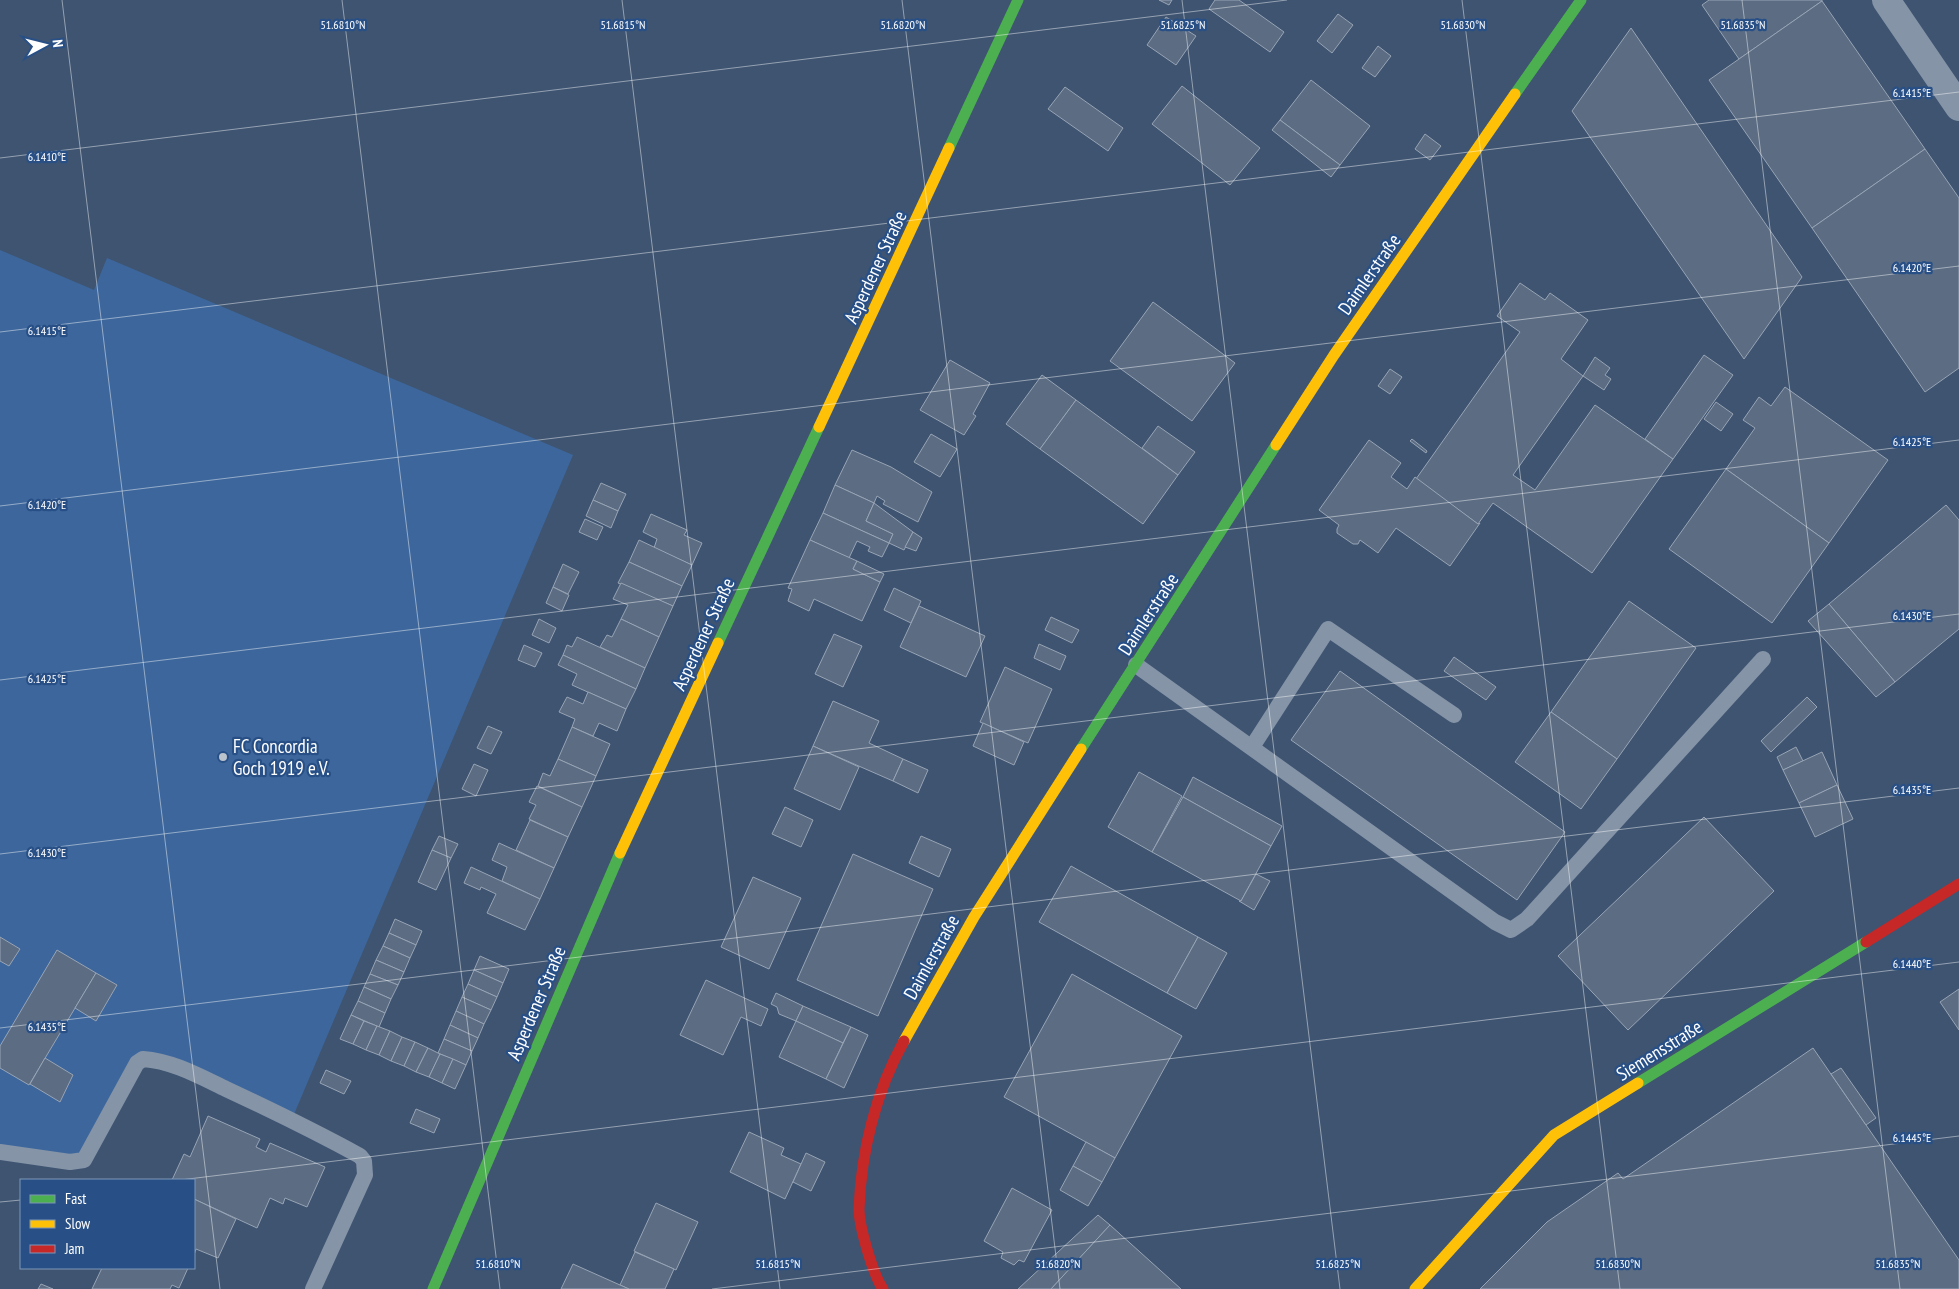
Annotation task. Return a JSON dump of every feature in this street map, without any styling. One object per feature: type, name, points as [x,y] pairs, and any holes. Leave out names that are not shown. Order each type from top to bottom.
[{"type":"street","name":"Asperdener Straße","points":[[433,1289],[607,881],[1018,0]]},
{"type":"street","name":"Daimlerstraße","points":[[883,1289],[877,1280],[868,1252],[859,1211],[868,1134],[890,1066],[974,917],[1334,355],[1581,0]]},
{"type":"street","points":[[1886,0],[1959,107]]},
{"type":"street","name":"Siemensstraße","points":[[1415,1289],[1554,1135],[1959,884]]},
{"type":"lane","points":[[1252,747],[1328,629],[1454,715]]},
{"type":"lane","points":[[1136,665],[1495,922],[1511,930],[1527,920],[1762,659]]},
{"type":"lane","points":[[0,1152],[70,1162],[84,1160],[137,1063],[143,1059],[155,1060],[182,1068],[292,1119],[364,1160],[365,1175],[313,1289]]},
{"type":"shaded area","name":"FC Concordia Goch 1919 e.V.","points":[[0,250],[94,290],[107,258],[573,455],[292,1119],[143,1059],[84,1160],[0,1152]]},
{"type":"building","points":[[1159,0],[1172,0],[1169,5]]},
{"type":"building","points":[[1215,0],[1239,0],[1284,32],[1270,52],[1209,9]]},
{"type":"building","points":[[1709,0],[1822,1],[1739,59],[1702,5]]},
{"type":"building","points":[[1822,1],[1925,149],[1812,228],[1709,80]]},
{"type":"building","points":[[1338,14],[1353,25],[1332,53],[1317,41]]},
{"type":"building","points":[[1166,17],[1196,36],[1176,65],[1147,45]]},
{"type":"building","points":[[1631,28],[1802,277],[1744,359],[1572,111]]},
{"type":"building","points":[[1378,46],[1391,56],[1375,77],[1362,68]]},
{"type":"building","points":[[1311,80],[1370,126],[1340,165],[1280,120]]},
{"type":"building","points":[[1182,86],[1260,148],[1230,185],[1152,124]]},
{"type":"building","points":[[1065,87],[1123,128],[1108,151],[1048,109]]},
{"type":"building","points":[[1280,120],[1340,165],[1331,177],[1272,130]]},
{"type":"building","points":[[1425,134],[1441,146],[1430,160],[1415,149]]},
{"type":"building","points":[[1925,149],[1959,198],[1959,368],[1925,392],[1812,228]]},
{"type":"building","points":[[1520,283],[1545,300],[1550,293],[1588,320],[1561,359],[1583,376],[1513,475],[1535,490],[1595,405],[1673,459],[1592,573],[1493,503],[1478,524],[1416,479],[1520,332],[1497,316]]},
{"type":"building","points":[[1153,302],[1235,363],[1192,421],[1110,361]]},
{"type":"building","points":[[1704,355],[1733,375],[1673,459],[1645,439]]},
{"type":"building","points":[[1595,357],[1610,368],[1605,375],[1611,379],[1604,390],[1583,376]]},
{"type":"building","points":[[950,360],[990,383],[973,414],[976,416],[964,435],[920,410]]},
{"type":"building","points":[[1390,369],[1402,377],[1390,394],[1378,386]]},
{"type":"building","points":[[1042,375],[1076,400],[1040,449],[1006,424]]},
{"type":"building","points":[[1785,387],[1888,460],[1829,543],[1726,469],[1755,428],[1743,420],[1759,397],[1771,406]]},
{"type":"building","points":[[1076,400],[1178,475],[1143,524],[1040,449]]},
{"type":"building","points":[[1716,402],[1733,414],[1721,431],[1704,419]]},
{"type":"building","points":[[1158,426],[1195,452],[1178,475],[1142,448]]},
{"type":"building","points":[[931,434],[957,449],[940,477],[914,462]]},
{"type":"building","points":[[1412,439],[1427,451],[1426,453],[1410,441]]},
{"type":"building","points":[[1369,440],[1401,463],[1391,477],[1407,489],[1415,477],[1478,524],[1480,523],[1450,566],[1396,528],[1378,553],[1360,540],[1358,544],[1353,544],[1337,533],[1339,525],[1319,510]]},
{"type":"building","points":[[852,450],[891,467],[932,492],[918,522],[883,504],[885,501],[877,496],[874,503],[835,485]]},
{"type":"building","points":[[1726,469],[1829,543],[1772,623],[1669,549]]},
{"type":"building","points":[[601,483],[626,494],[618,511],[593,500]]},
{"type":"building","points":[[835,485],[874,503],[866,521],[893,534],[889,543],[823,513]]},
{"type":"building","points":[[593,500],[618,511],[611,528],[586,516]]},
{"type":"building","points":[[874,503],[913,532],[904,550],[889,543],[893,534],[866,521]]},
{"type":"building","points":[[1946,505],[1959,520],[1959,629],[1895,682],[1829,604]]},
{"type":"building","points":[[823,513],[889,543],[882,557],[868,551],[870,547],[857,541],[849,558],[810,540]]},
{"type":"building","points":[[651,514],[687,530],[684,535],[702,543],[692,565],[654,548],[657,539],[643,532]]},
{"type":"building","points":[[585,519],[603,527],[597,540],[579,532]]},
{"type":"building","points":[[913,532],[922,538],[916,551],[905,547]]},
{"type":"building","points":[[639,540],[692,565],[682,586],[629,562]]},
{"type":"building","points":[[810,540],[857,561],[853,569],[880,582],[862,621],[814,599],[809,611],[788,601],[792,589],[788,588]]},
{"type":"building","points":[[857,561],[884,574],[880,582],[853,569]]},
{"type":"building","points":[[629,562],[682,586],[673,606],[618,583]]},
{"type":"building","points":[[563,564],[579,572],[568,594],[553,587]]},
{"type":"building","points":[[621,583],[673,606],[659,637],[621,619],[628,605],[613,599]]},
{"type":"building","points":[[553,587],[569,595],[562,611],[546,603]]},
{"type":"building","points":[[894,588],[921,601],[911,623],[884,610]]},
{"type":"building","points":[[1629,601],[1696,648],[1617,759],[1551,712]]},
{"type":"building","points":[[1829,604],[1895,682],[1876,697],[1808,621]]},
{"type":"building","points":[[919,606],[985,636],[966,677],[900,647]]},
{"type":"building","points":[[1051,617],[1079,630],[1072,643],[1045,630]]},
{"type":"building","points":[[539,619],[556,628],[549,643],[532,635]]},
{"type":"building","points":[[621,619],[659,637],[645,668],[600,647],[607,635],[612,637]]},
{"type":"building","points":[[834,634],[862,646],[843,687],[815,674]]},
{"type":"building","points":[[577,637],[645,668],[636,689],[563,655],[567,645],[572,647]]},
{"type":"building","points":[[1039,644],[1066,656],[1060,670],[1034,658]]},
{"type":"building","points":[[524,645],[542,653],[535,667],[518,660]]},
{"type":"building","points":[[563,655],[636,689],[626,709],[572,685],[577,674],[558,665]]},
{"type":"building","points":[[1454,657],[1496,687],[1486,700],[1444,671]]},
{"type":"building","points":[[1005,667],[1052,689],[1028,743],[980,722]]},
{"type":"building","points":[[1340,671],[1565,832],[1517,900],[1291,740]]},
{"type":"building","points":[[588,692],[626,709],[617,731],[599,723],[593,736],[572,727],[575,719],[559,712],[567,697],[583,704]]},
{"type":"building","points":[[1807,697],[1817,707],[1771,752],[1761,741]]},
{"type":"building","points":[[833,701],[879,721],[869,743],[903,759],[893,781],[813,746]]},
{"type":"building","points":[[1551,712],[1617,759],[1581,809],[1515,762]]},
{"type":"building","points":[[983,723],[1024,742],[1014,765],[973,746]]},
{"type":"building","points":[[488,726],[502,732],[491,754],[477,748]]},
{"type":"building","points":[[572,727],[610,744],[596,776],[558,759]]},
{"type":"building","points":[[813,746],[859,767],[840,810],[794,789]]},
{"type":"building","points":[[1796,747],[1803,761],[1783,770],[1777,757]]},
{"type":"building","points":[[1822,752],[1837,785],[1799,803],[1783,770]]},
{"type":"building","points":[[558,759],[596,776],[582,807],[538,786],[543,773],[550,776]]},
{"type":"building","points":[[903,759],[928,770],[918,793],[893,781]]},
{"type":"building","points":[[474,764],[488,770],[476,796],[462,789]]},
{"type":"building","points":[[1139,772],[1182,796],[1152,852],[1108,827]]},
{"type":"building","points":[[1193,777],[1282,826],[1271,846],[1183,797]]},
{"type":"building","points":[[1837,785],[1853,819],[1815,837],[1799,803]]},
{"type":"building","points":[[537,786],[582,807],[568,837],[529,819],[536,805],[529,802]]},
{"type":"building","points":[[1183,797],[1271,846],[1241,901],[1152,852]]},
{"type":"building","points":[[785,807],[813,820],[801,847],[772,834]]},
{"type":"building","points":[[1704,817],[1774,891],[1628,1030],[1558,956]]},
{"type":"building","points":[[530,820],[568,837],[554,868],[516,850]]},
{"type":"building","points":[[439,836],[458,844],[451,858],[432,850]]},
{"type":"building","points":[[921,836],[951,849],[939,877],[909,863]]},
{"type":"building","points":[[499,843],[554,868],[540,899],[502,881],[507,867],[492,860]]},
{"type":"building","points":[[432,850],[451,858],[436,890],[418,882]]},
{"type":"building","points":[[853,854],[933,889],[878,1016],[797,980]]},
{"type":"building","points":[[1071,866],[1198,937],[1167,993],[1039,922]]},
{"type":"building","points":[[471,867],[540,899],[525,930],[487,913],[496,894],[481,887],[480,890],[464,883]]},
{"type":"building","points":[[1256,874],[1270,881],[1254,910],[1239,901],[1241,901]]},
{"type":"building","points":[[753,877],[801,898],[769,969],[721,947]]},
{"type":"building","points":[[395,919],[422,931],[416,945],[389,933]]},
{"type":"building","points":[[389,933],[416,945],[410,958],[383,946]]},
{"type":"building","points":[[0,937],[20,949],[9,966],[0,961]]},
{"type":"building","points":[[1198,937],[1227,953],[1196,1009],[1167,993]]},
{"type":"building","points":[[383,946],[410,958],[404,972],[376,960]]},
{"type":"building","points":[[57,950],[96,973],[29,1085],[0,1068],[0,1046]]},
{"type":"building","points":[[480,956],[509,969],[503,983],[474,970]]},
{"type":"building","points":[[376,960],[404,972],[398,985],[370,974]]},
{"type":"building","points":[[474,970],[503,983],[497,997],[468,984]]},
{"type":"building","points":[[96,973],[117,985],[96,1021],[75,1008]]},
{"type":"building","points":[[370,974],[398,985],[391,999],[364,987]]},
{"type":"building","points":[[1072,974],[1182,1036],[1115,1158],[1004,1097]]},
{"type":"building","points":[[706,980],[768,1009],[761,1026],[741,1017],[723,1055],[680,1035]]},
{"type":"building","points":[[468,984],[497,997],[491,1010],[462,997]]},
{"type":"building","points":[[364,987],[391,999],[385,1013],[358,1001]]},
{"type":"building","points":[[1959,989],[1959,1030],[1940,1002]]},
{"type":"building","points":[[776,993],[803,1006],[796,1021],[779,1014],[777,1007],[771,1004]]},
{"type":"building","points":[[462,997],[491,1010],[484,1024],[456,1011]]},
{"type":"building","points":[[358,1001],[385,1013],[379,1027],[351,1015]]},
{"type":"building","points":[[803,1006],[851,1027],[843,1043],[796,1021]]},
{"type":"building","points":[[456,1011],[484,1024],[478,1038],[450,1025]]},
{"type":"building","points":[[351,1015],[364,1021],[353,1044],[340,1039]]},
{"type":"building","points":[[364,1021],[377,1026],[366,1050],[353,1044]]},
{"type":"building","points":[[796,1021],[843,1043],[826,1079],[779,1057]]},
{"type":"building","points":[[450,1025],[478,1038],[472,1051],[444,1039]]},
{"type":"building","points":[[377,1026],[390,1031],[379,1055],[366,1050]]},
{"type":"building","points":[[851,1027],[868,1035],[844,1088],[826,1079]]},
{"type":"building","points":[[390,1031],[402,1037],[391,1061],[379,1055]]},
{"type":"building","points":[[402,1037],[415,1042],[404,1066],[391,1061]]},
{"type":"building","points":[[444,1039],[472,1051],[466,1065],[438,1053]]},
{"type":"building","points":[[415,1042],[428,1048],[416,1072],[404,1066]]},
{"type":"building","points":[[428,1048],[440,1054],[429,1077],[416,1072]]},
{"type":"building","points":[[1813,1048],[1959,1260],[1959,1289],[1480,1289],[1547,1222],[1618,1173],[1623,1179]]},
{"type":"building","points":[[440,1054],[453,1059],[442,1083],[429,1077]]},
{"type":"building","points":[[45,1058],[73,1075],[60,1102],[30,1084]]},
{"type":"building","points":[[453,1059],[466,1065],[455,1089],[442,1083]]},
{"type":"building","points":[[1841,1068],[1876,1118],[1866,1125],[1831,1074]]},
{"type":"building","points":[[326,1070],[351,1081],[344,1094],[320,1083]]},
{"type":"building","points":[[416,1109],[440,1119],[434,1133],[410,1123]]},
{"type":"building","points":[[208,1116],[260,1139],[256,1147],[266,1152],[270,1143],[325,1167],[307,1207],[285,1198],[283,1204],[270,1198],[257,1228],[195,1199],[195,1179],[172,1179],[184,1154],[190,1157]]},
{"type":"building","points":[[749,1132],[784,1148],[781,1155],[801,1164],[785,1199],[730,1172]]},
{"type":"building","points":[[1086,1142],[1115,1158],[1102,1182],[1073,1166]]},
{"type":"building","points":[[806,1153],[825,1162],[811,1191],[793,1182]]},
{"type":"building","points":[[1073,1166],[1102,1182],[1088,1206],[1060,1190]]},
{"type":"building","points":[[1012,1188],[1052,1210],[1024,1262],[1019,1260],[1014,1265],[1001,1258],[1003,1252],[984,1241]]},
{"type":"building","points":[[195,1199],[236,1219],[218,1258],[196,1249],[195,1252]]},
{"type":"building","points":[[656,1203],[698,1222],[676,1270],[634,1251]]},
{"type":"building","points":[[1098,1215],[1110,1225],[1051,1289],[1018,1289]]},
{"type":"building","points":[[1110,1225],[1181,1289],[1051,1289]]},
{"type":"building","points":[[635,1252],[674,1269],[665,1289],[629,1289],[620,1285]]},
{"type":"building","points":[[573,1264],[620,1285],[629,1289],[561,1289]]},
{"type":"building","points":[[102,1269],[188,1269],[179,1288],[172,1285],[170,1289],[92,1289]]},
{"type":"building","points":[[41,1284],[53,1289],[38,1289]]},
{"type":"traffic: fast","points":[[949,148],[1018,0]]},
{"type":"traffic: fast","points":[[1515,94],[1581,0]]},
{"type":"traffic: fast","points":[[718,643],[819,427]]},
{"type":"traffic: fast","points":[[1081,749],[1276,445]]},
{"type":"traffic: fast","points":[[433,1289],[620,853]]},
{"type":"traffic: fast","points":[[1638,1083],[1866,942]]},
{"type":"traffic: slow","points":[[1276,445],[1334,355],[1515,94]]},
{"type":"traffic: slow","points":[[819,427],[949,148]]},
{"type":"traffic: slow","points":[[620,853],[718,643]]},
{"type":"traffic: slow","points":[[904,1041],[974,917],[1081,749]]},
{"type":"traffic: slow","points":[[1415,1289],[1554,1135],[1638,1083]]},
{"type":"traffic: jam","points":[[1866,942],[1959,884]]},
{"type":"traffic: jam","points":[[883,1289],[871,1262],[861,1227],[859,1209],[860,1187],[867,1144],[878,1101],[885,1080],[904,1041]]},
{"type":"place","name":"FC Concordia Goch 1919 e.V.","points":[[223,757]]}]
